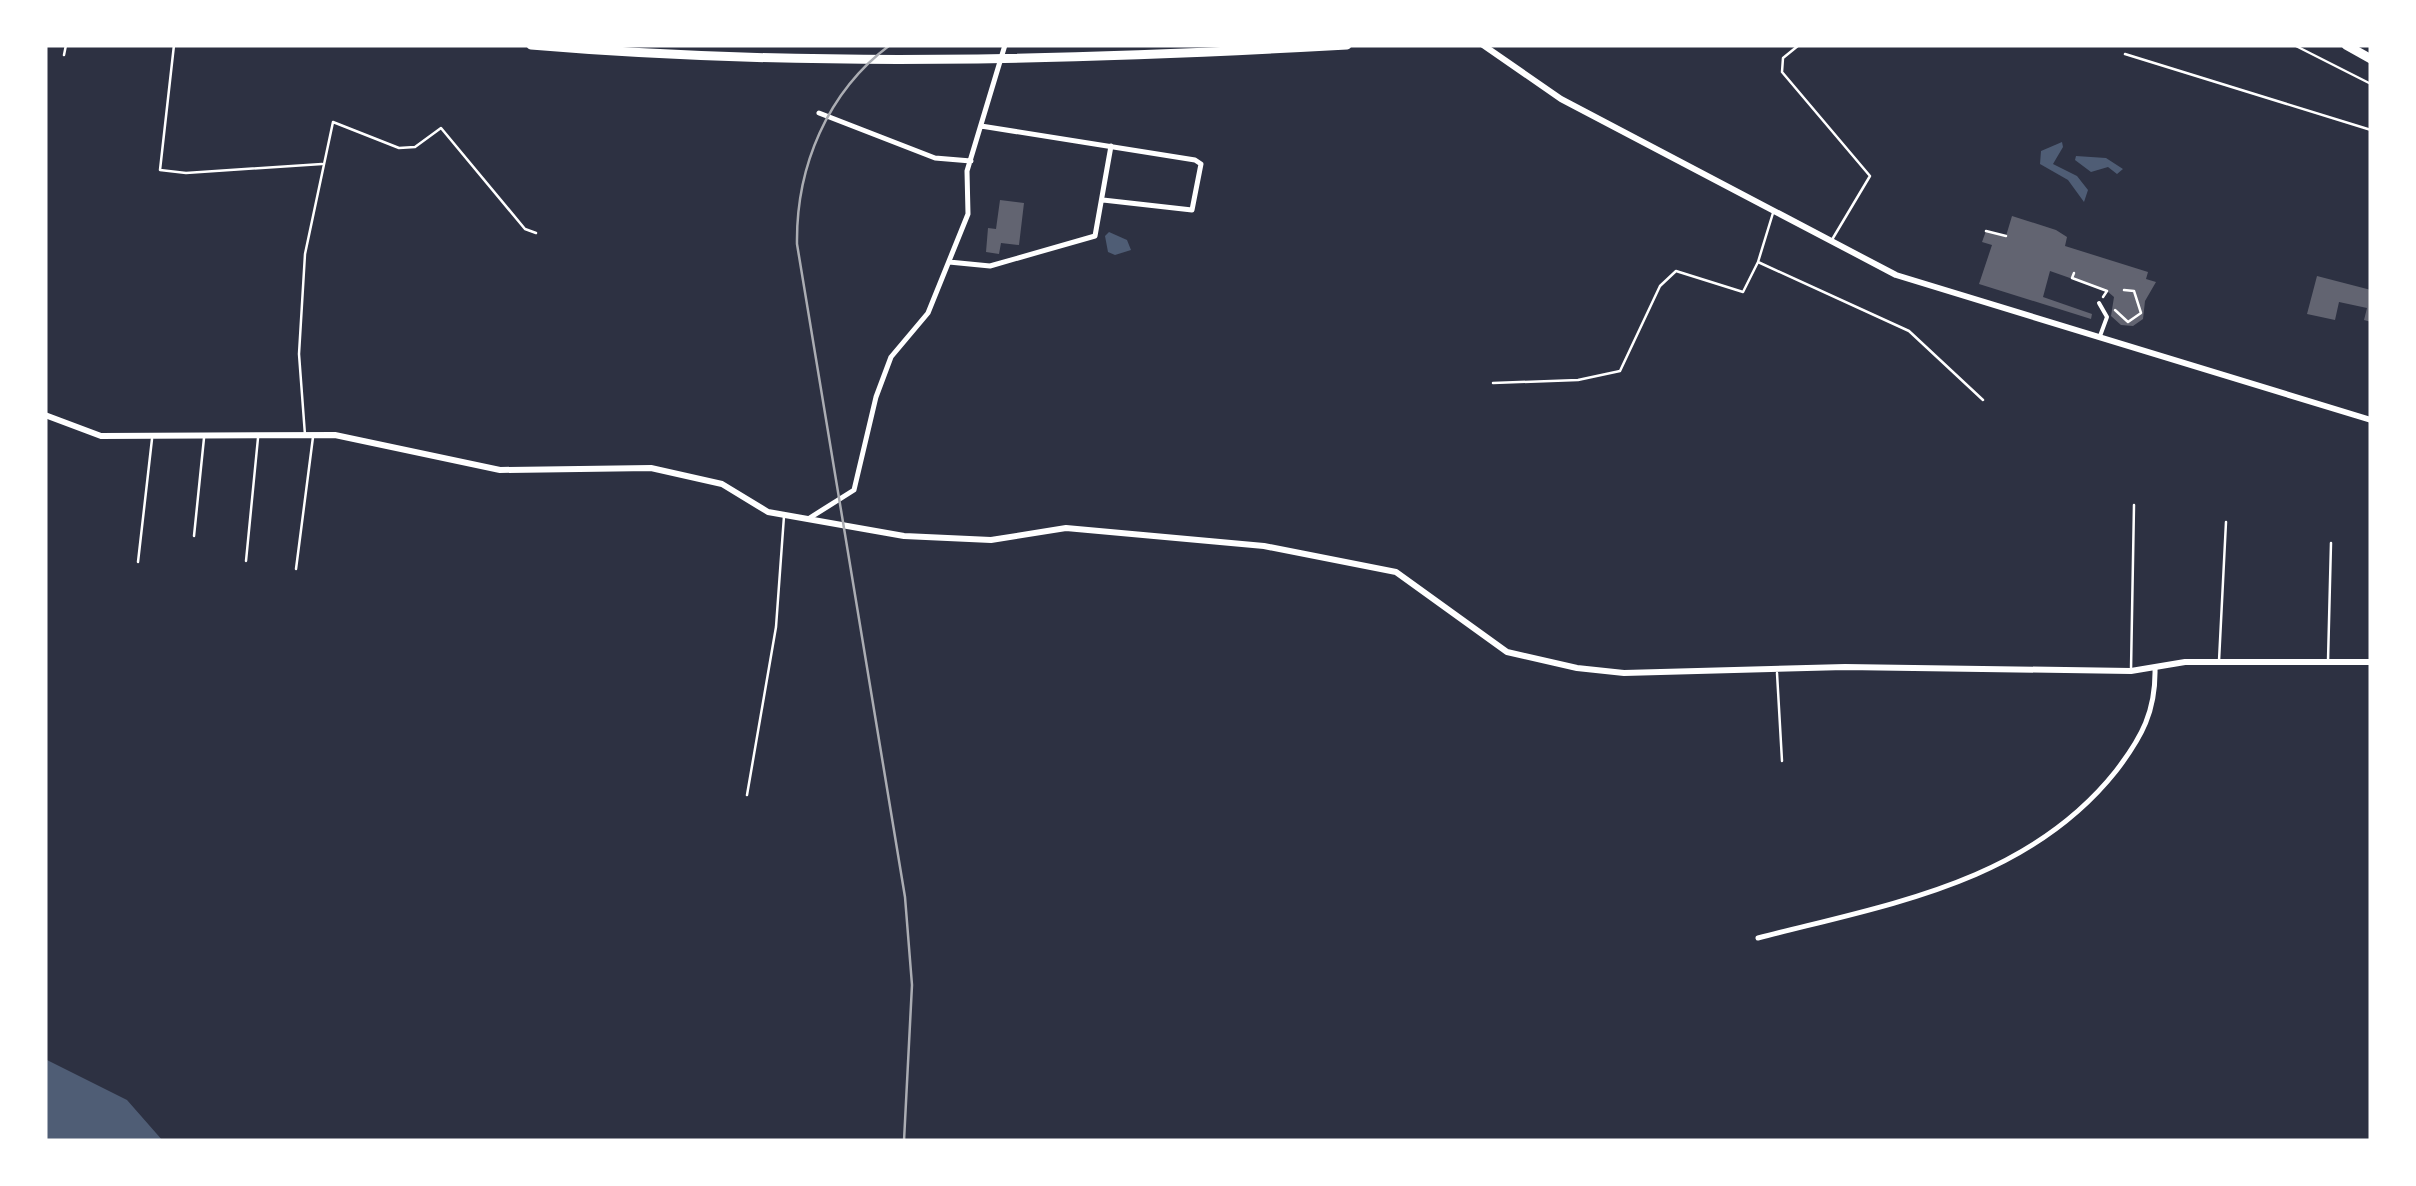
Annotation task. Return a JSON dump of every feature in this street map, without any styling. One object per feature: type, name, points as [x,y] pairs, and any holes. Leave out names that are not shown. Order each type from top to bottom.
[{"type":"highway","points":[[531,45],[728,58],[1002,58],[1347,45]]},
{"type":"highway","points":[[2346,45],[2371,59]]},
{"type":"street","points":[[808,519],[854,490],[876,397],[891,357],[928,313],[968,214],[971,161],[1005,45]]},
{"type":"street","points":[[1483,45],[1562,99],[1913,282],[2371,420]]},
{"type":"street","points":[[819,113],[935,158],[971,161]]},
{"type":"street","points":[[981,126],[1200,164],[1192,210],[1103,200]]},
{"type":"street","points":[[949,262],[990,266],[1095,236],[1111,146]]},
{"type":"street","points":[[2099,303],[2107,316],[2099,340]]},
{"type":"street","points":[[45,415],[101,436],[350,436],[500,470],[651,468],[722,484],[768,512],[904,536],[991,540],[1066,528],[1264,546],[1353,561],[1411,580],[1492,642],[1525,659],[1624,673],[1777,669],[2130,671],[2185,662],[2371,662]]},
{"type":"street","points":[[1758,938],[1934,893],[1984,875],[2040,842],[2089,804],[2131,752],[2156,700],[2155,668]]},
{"type":"lane","points":[[64,55],[66,45]]},
{"type":"lane","points":[[174,45],[160,170],[186,173],[324,164]]},
{"type":"lane","points":[[1800,45],[1782,58],[1782,72],[1870,176],[1830,242]]},
{"type":"lane","points":[[2294,45],[2371,84]]},
{"type":"lane","points":[[2124,54],[2371,130]]},
{"type":"lane","points":[[296,569],[309,435],[299,354],[305,254],[333,122],[399,148],[415,147],[441,128],[525,229],[536,233]]},
{"type":"lane","points":[[1493,383],[1578,380],[1620,371],[1660,286],[1676,271],[1743,292],[1758,262],[1773,212]]},
{"type":"lane","points":[[1986,231],[2006,236]]},
{"type":"lane","points":[[1758,262],[1909,331],[1983,400]]},
{"type":"lane","points":[[246,560],[258,436]]},
{"type":"lane","points":[[194,536],[204,437]]},
{"type":"lane","points":[[138,562],[152,438]]},
{"type":"lane","points":[[2130,671],[2134,504]]},
{"type":"lane","points":[[747,795],[776,627],[784,514]]},
{"type":"lane","points":[[2219,662],[2226,522]]},
{"type":"lane","points":[[2328,662],[2332,543]]},
{"type":"lane","points":[[1777,669],[1782,762]]},
{"type":"path","points":[[2074,273],[2072,278],[2106,291],[2099,303]]},
{"type":"path","points":[[2115,310],[2128,322],[2141,313],[2134,291],[2124,290]]},
{"type":"water","points":[[2062,142],[2053,164],[2077,176],[2088,190],[2084,202],[2068,180],[2040,164],[2041,151]]},
{"type":"water","points":[[2076,156],[2106,158],[2123,169],[2117,174],[2108,167],[2091,172],[2075,160]]},
{"type":"water","points":[[1109,232],[1127,240],[1131,250],[1115,255],[1108,252],[1105,236]]},
{"type":"water","points":[[45,1059],[127,1100],[163,1141],[45,1141]]},
{"type":"building","points":[[1000,200],[1024,203],[1019,245],[1001,243],[999,254],[986,252],[988,228],[996,229]]},
{"type":"building","points":[[2012,216],[2056,230],[2067,237],[2065,246],[2148,272],[2146,279],[2156,282],[2145,301],[2143,319],[2133,326],[2121,325],[2111,316],[2114,297],[2107,291],[2050,271],[2043,297],[2092,314],[2091,319],[1979,284],[1992,245],[1982,242],[1986,231],[2006,236]]},
{"type":"building","points":[[2317,276],[2371,290],[2371,322],[2364,320],[2367,308],[2339,302],[2335,320],[2307,314]]},
{"type":"railway","points":[[890,45],[849,85],[820,133],[802,187],[797,244],[905,897],[912,985],[904,1141]]}]
